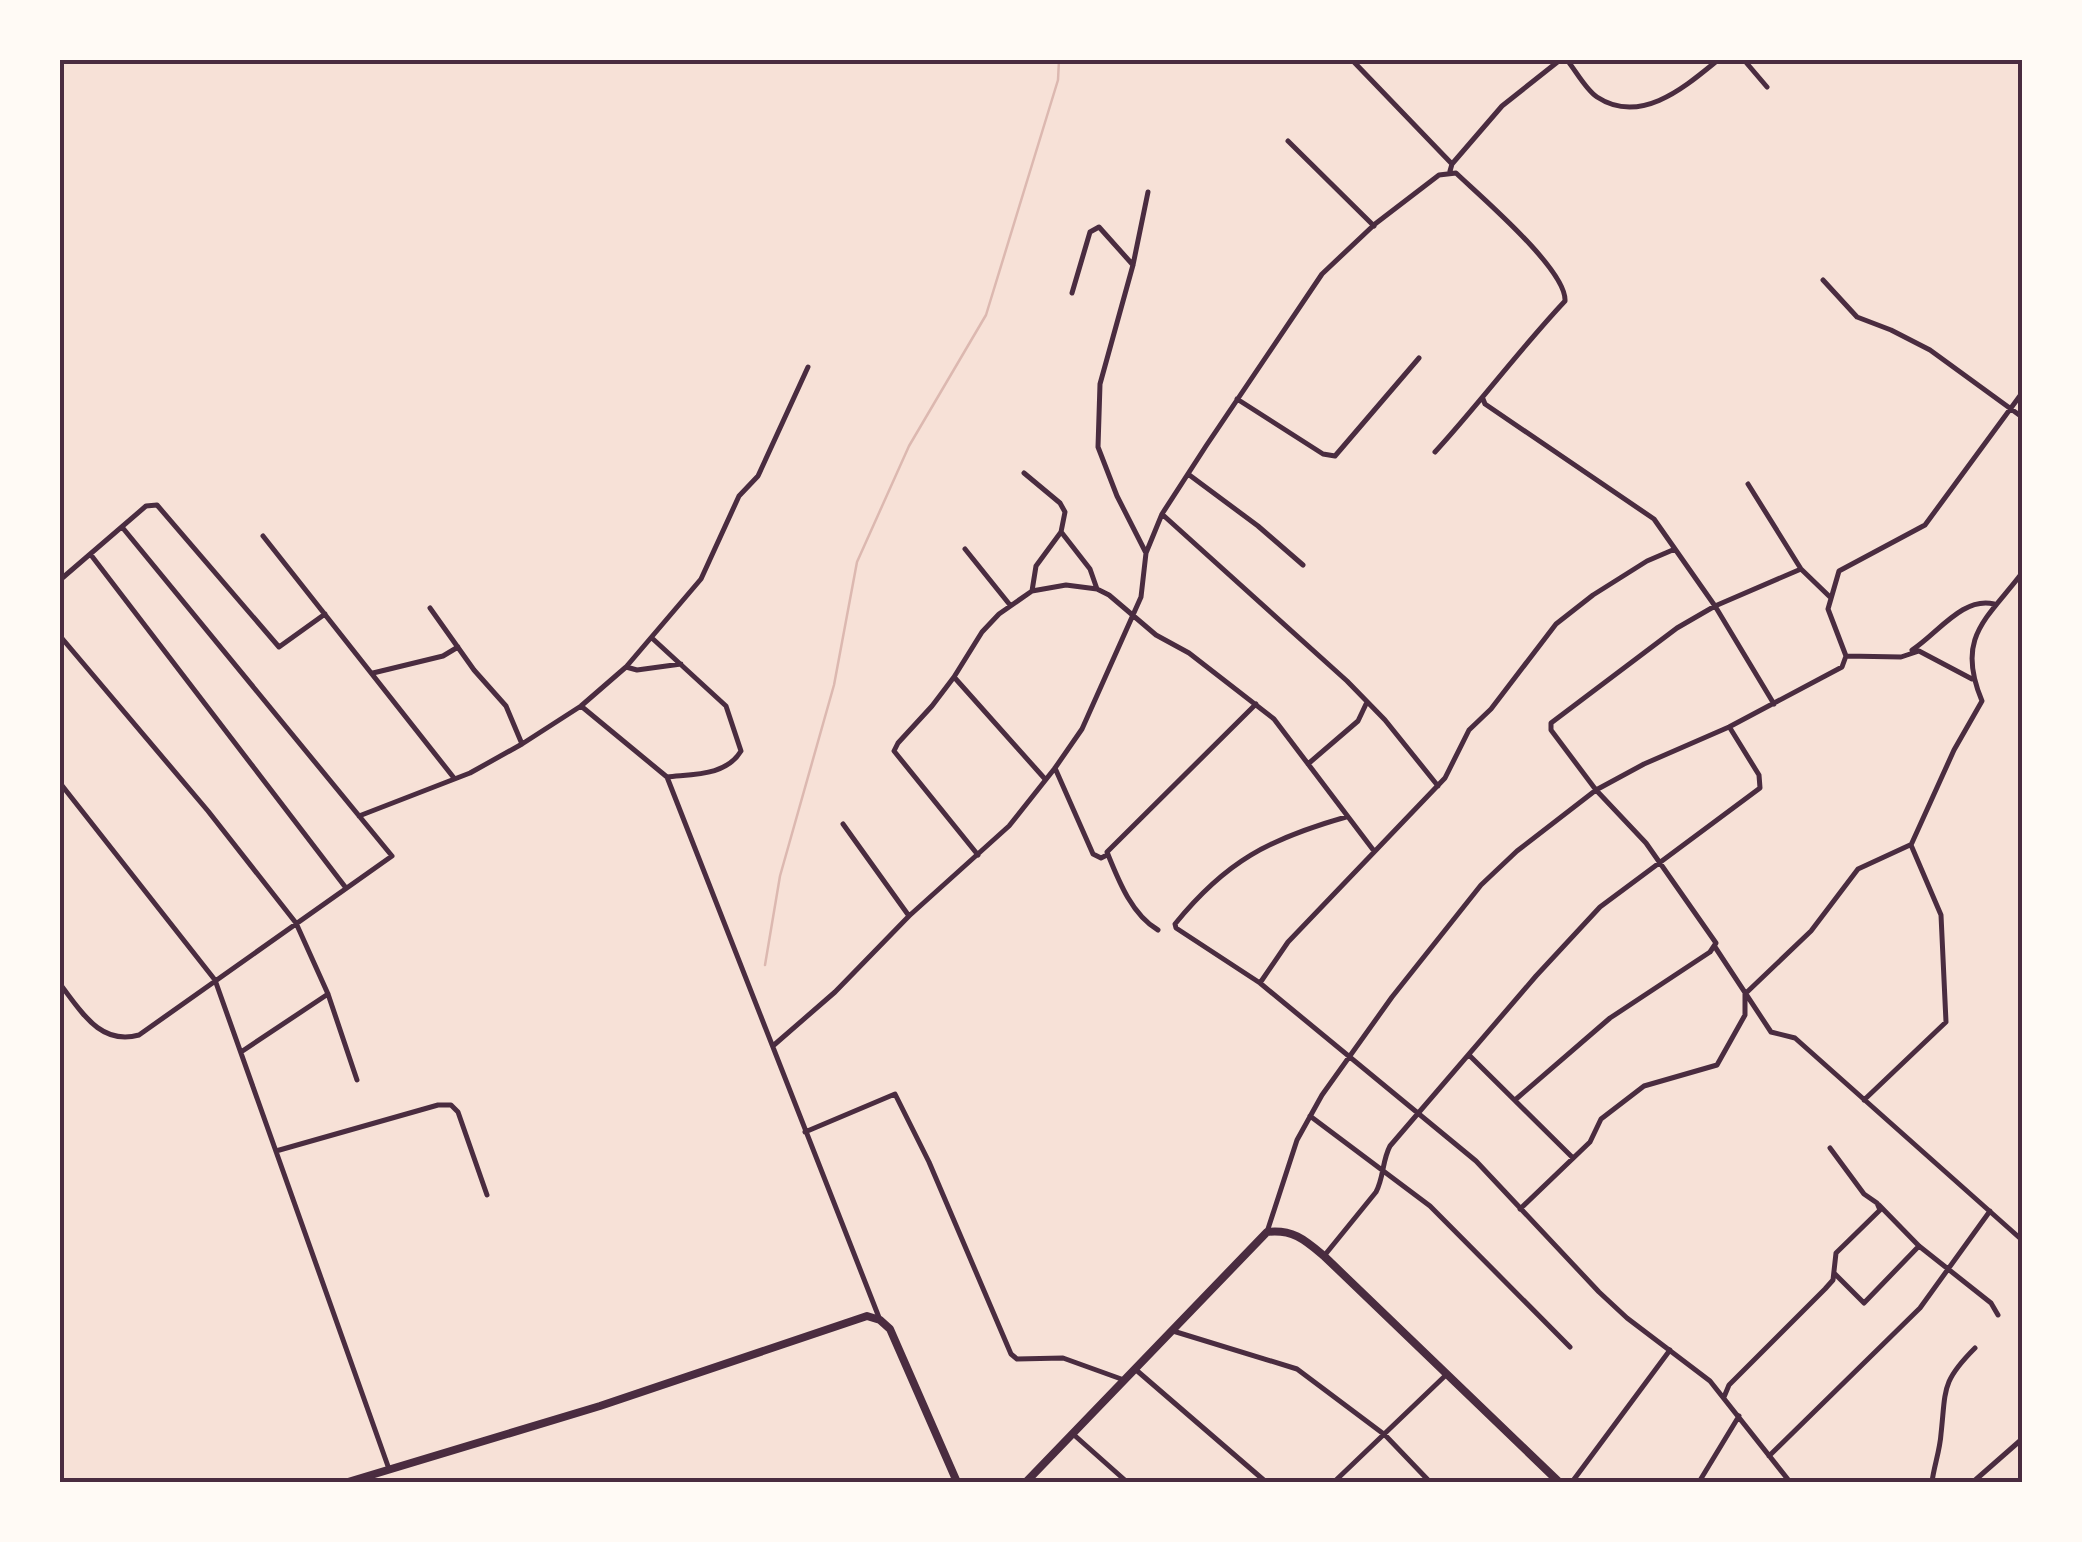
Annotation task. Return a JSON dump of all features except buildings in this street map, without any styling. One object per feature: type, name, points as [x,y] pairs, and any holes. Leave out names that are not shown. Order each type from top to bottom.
[{"type":"street","points":[[1352,60],[1451,168],[1546,262],[1565,293],[1565,301],[1436,452]]},
{"type":"street","points":[[774,1046],[1009,826],[1055,768],[1082,729],[1133,615],[1146,580],[1146,553],[1162,514],[1322,274],[1374,226],[1451,168],[1502,106],[1563,60],[1597,97],[1628,107],[1664,100],[1718,60]]},
{"type":"street","points":[[1744,60],[1767,87]]},
{"type":"street","points":[[1288,141],[1374,226]]},
{"type":"street","points":[[1146,553],[1116,496],[1098,447],[1100,384],[1148,192]]},
{"type":"street","points":[[1072,293],[1090,232],[1096,227],[1133,264]]},
{"type":"street","points":[[1823,280],[1858,317],[1930,350],[2022,417]]},
{"type":"street","points":[[1238,399],[1324,454],[1336,456],[1419,358]]},
{"type":"street","points":[[359,816],[483,766],[522,744],[581,706],[654,639],[702,580],[738,496],[758,476],[808,367]]},
{"type":"street","points":[[1026,1482],[1267,1232],[1297,1140],[1310,1116],[1392,997],[1481,885],[1517,851],[1596,790],[1774,704],[1842,666],[1846,656],[1828,609],[1838,572],[1925,524],[2022,393]]},
{"type":"street","points":[[1483,398],[1486,404],[1654,519],[1716,606],[1774,704]]},
{"type":"street","points":[[1024,473],[1060,503],[1066,518],[1062,532],[1036,566],[1032,590]]},
{"type":"street","points":[[1188,474],[1303,565]]},
{"type":"street","points":[[1748,484],[1801,569],[1830,597]]},
{"type":"street","points":[[60,580],[146,506],[157,506],[279,647],[325,614]]},
{"type":"street","points":[[1162,514],[1368,702],[1438,786]]},
{"type":"street","points":[[60,984],[95,1028],[127,1039],[139,1035],[392,856],[122,528]]},
{"type":"street","points":[[1062,532],[1090,568],[1096,589]]},
{"type":"street","points":[[263,536],[454,778]]},
{"type":"street","points":[[964,549],[1010,604]]},
{"type":"street","points":[[1260,984],[1288,942],[1438,786],[1469,730],[1491,709],[1556,624],[1647,560],[1676,549]]},
{"type":"street","points":[[91,555],[346,888]]},
{"type":"street","points":[[1801,569],[1716,606],[1652,644],[1551,723],[1550,730],[1596,790],[1660,861],[1771,1032],[1795,1038],[2022,1240]]},
{"type":"street","points":[[1520,1209],[1590,1142],[1602,1120],[1644,1086],[1717,1065],[1745,1015],[1746,994],[1812,932],[1858,869],[1911,845],[1954,750],[1982,700],[1972,678],[1972,640],[1994,604],[2022,573]]},
{"type":"street","points":[[978,855],[894,751],[954,677],[982,632],[1010,604],[1032,590],[1066,585],[1096,589],[1156,635],[1188,652],[1274,719],[1374,850]]},
{"type":"street","points":[[1901,657],[1968,605],[1980,600],[1994,604]]},
{"type":"street","points":[[430,608],[506,706],[522,744]]},
{"type":"street","points":[[60,636],[208,810],[296,923],[328,994],[357,1080]]},
{"type":"street","points":[[654,639],[726,706],[741,752],[717,771],[667,777]]},
{"type":"street","points":[[374,674],[443,656],[458,648]]},
{"type":"street","points":[[1846,656],[1901,657],[1919,650],[1972,678]]},
{"type":"street","points":[[626,667],[637,670],[681,664]]},
{"type":"street","points":[[954,677],[1046,780]]},
{"type":"street","points":[[1308,764],[1358,721],[1368,702]]},
{"type":"street","points":[[1055,768],[1093,854],[1101,858],[1256,704]]},
{"type":"street","points":[[581,706],[667,777],[880,1320]]},
{"type":"street","points":[[1324,1256],[1376,1192],[1390,1146],[1600,907],[1760,788],[1759,775],[1730,726]]},
{"type":"street","points":[[60,783],[215,980],[390,1469]]},
{"type":"street","points":[[1346,818],[1292,833],[1232,865],[1200,893],[1175,924],[1176,928],[1260,984],[1476,1161],[1599,1292],[1710,1381],[1790,1482]]},
{"type":"street","points":[[843,824],[909,916]]},
{"type":"street","points":[[1864,1100],[1946,1022],[1941,915],[1911,845]]},
{"type":"street","points":[[1107,855],[1126,895],[1141,916],[1158,930]]},
{"type":"street","points":[[1515,1100],[1610,1018],[1716,947]]},
{"type":"street","points":[[241,1052],[328,994]]},
{"type":"street","points":[[1469,1054],[1574,1158]]},
{"type":"street","points":[[805,1132],[894,1094],[930,1162],[1010,1354],[1016,1359],[1063,1358],[1125,1380]]},
{"type":"street","points":[[276,1151],[438,1105],[450,1105],[458,1112],[487,1195]]},
{"type":"street","points":[[1310,1116],[1430,1206],[1570,1347]]},
{"type":"street","points":[[1830,1148],[1864,1194],[1919,1246],[1991,1303],[1998,1315]]},
{"type":"street","points":[[1724,1397],[1729,1386],[1824,1290],[1834,1274],[1836,1253],[1880,1210],[1877,1203]]},
{"type":"street","points":[[1769,1456],[1920,1308],[1990,1212]]},
{"type":"street","points":[[1267,1232],[1284,1230],[1300,1235],[1559,1482]]},
{"type":"street","points":[[1834,1274],[1864,1303],[1919,1246]]},
{"type":"street","points":[[348,1482],[600,1406],[866,1316],[880,1320],[890,1329],[957,1482]]},
{"type":"street","points":[[1172,1331],[1286,1364],[1385,1435],[1430,1482]]},
{"type":"street","points":[[1932,1482],[1948,1380],[1975,1348]]},
{"type":"street","points":[[1572,1482],[1670,1350]]},
{"type":"street","points":[[1135,1370],[1266,1482]]},
{"type":"street","points":[[1334,1482],[1447,1374]]},
{"type":"street","points":[[1710,1381],[1729,1386]]},
{"type":"street","points":[[1699,1482],[1739,1416]]},
{"type":"street","points":[[1073,1434],[1127,1482]]},
{"type":"street","points":[[1973,1482],[2022,1439]]},
{"type":"street","points":[[2013,1450],[2022,1460]]},
{"type":"waterway","points":[[765,965],[780,876],[834,685],[857,562],[909,446],[986,315],[1058,80],[1059,60]]}]
